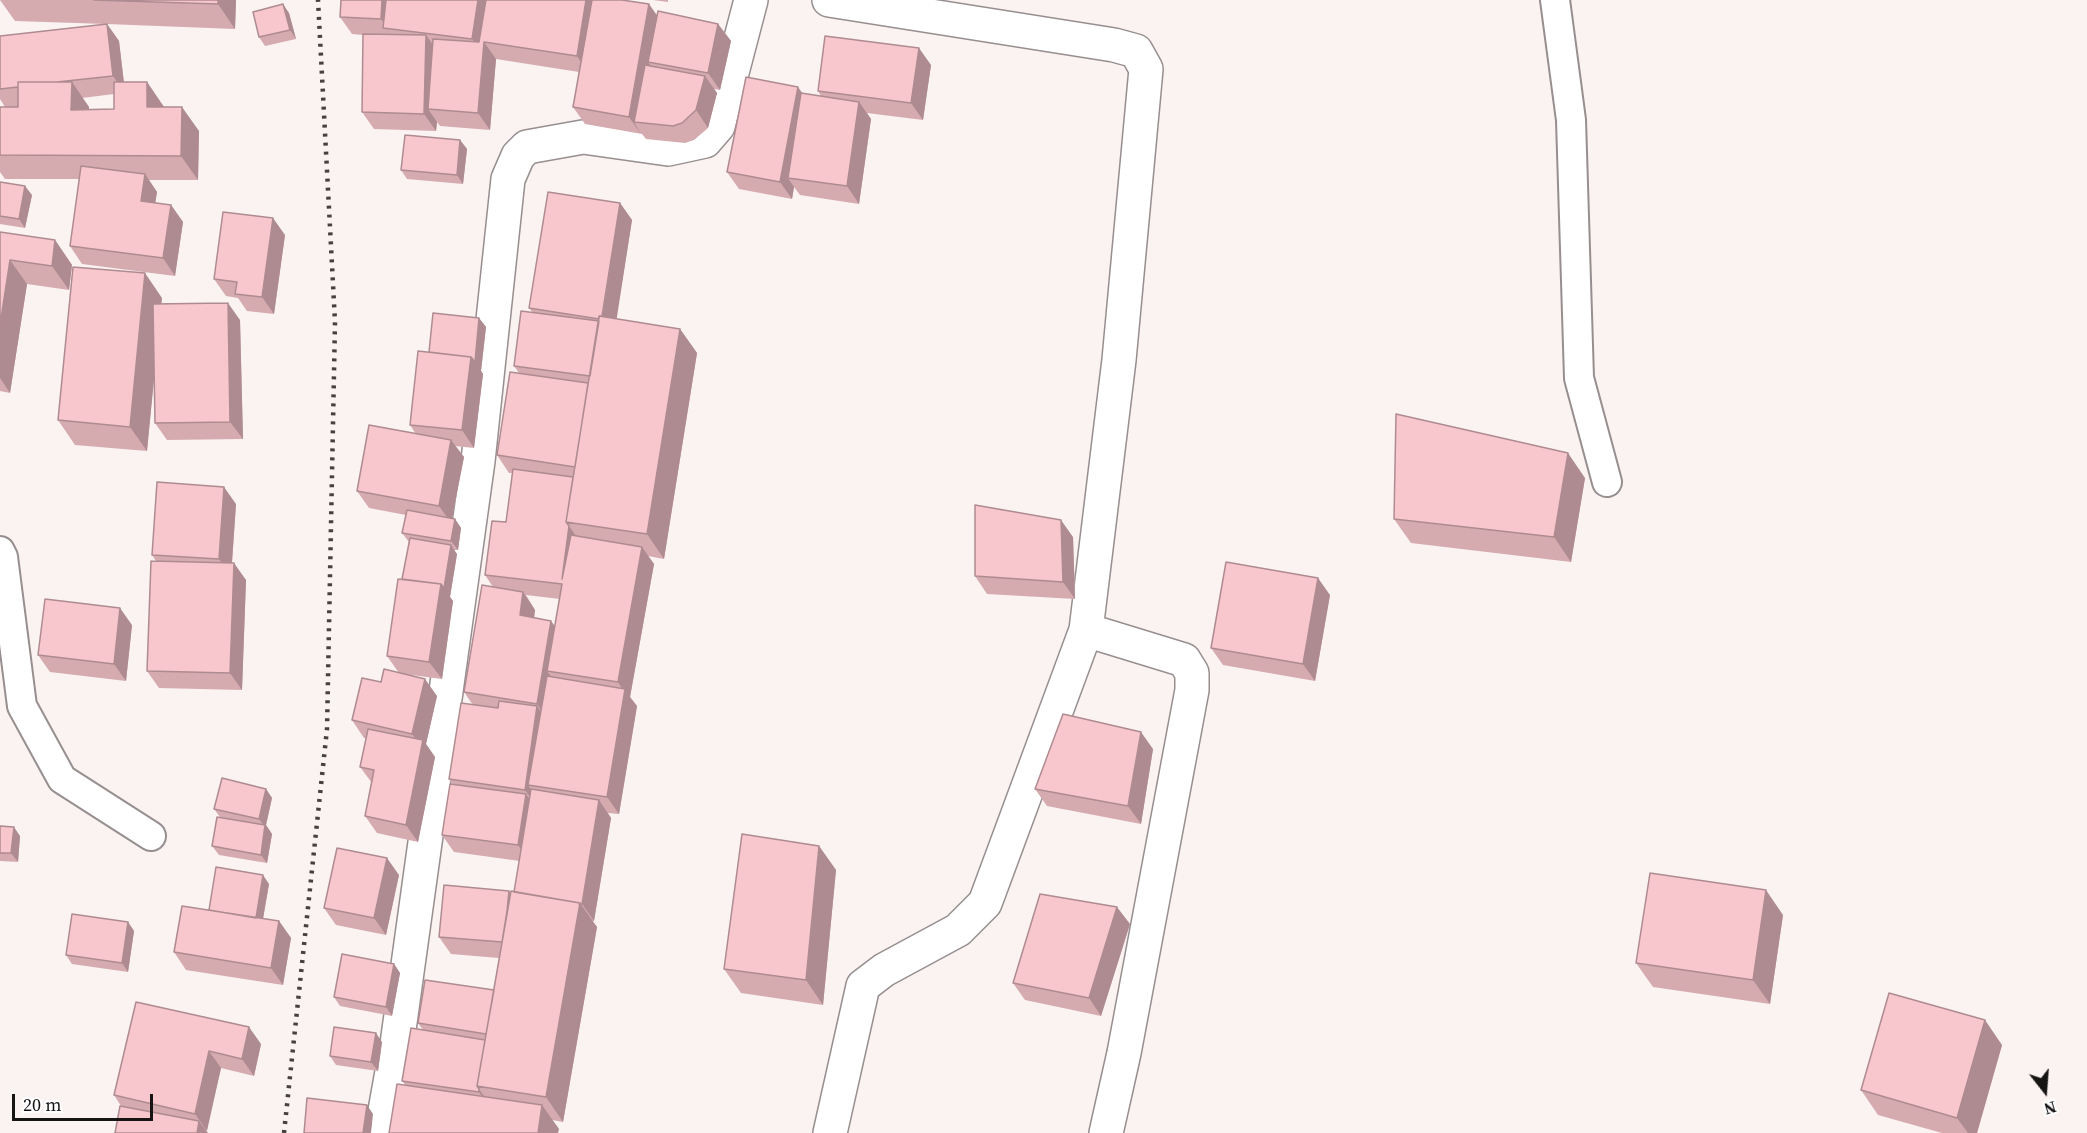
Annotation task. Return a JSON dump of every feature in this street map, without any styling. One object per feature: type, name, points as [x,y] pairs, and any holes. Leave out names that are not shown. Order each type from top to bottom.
[{"type":"street","points":[[381,1133],[397,1044],[478,461],[508,179],[518,156],[527,147],[583,137],[668,149],[705,141],[718,126],[751,0]]},
{"type":"street","points":[[829,0],[1114,45],[1136,51],[1146,69],[1119,360],[1086,630],[985,903],[958,930],[884,970],[863,986],[830,1133]]},
{"type":"street","points":[[1086,630],[1184,660],[1192,673],[1192,690],[1135,995],[1106,1133]]},
{"type":"lane","points":[[1555,0],[1571,120],[1579,378],[1607,482]]},
{"type":"lane","points":[[0,551],[3,557],[22,706],[62,779],[151,836]]},
{"type":"building","points":[[94,0],[218,0],[218,4]]},
{"type":"building","points":[[341,0],[382,0],[381,19],[340,17]]},
{"type":"building","points":[[386,0],[478,0],[472,39],[383,28]]},
{"type":"building","points":[[486,0],[586,0],[577,56],[484,42],[478,113],[428,109],[433,39],[479,42]]},
{"type":"building","points":[[592,0],[622,0],[649,4],[629,117],[573,107]]},
{"type":"building","points":[[283,4],[290,30],[259,37],[253,12]]},
{"type":"building","points":[[658,11],[718,24],[708,73],[648,62]]},
{"type":"building","points":[[107,24],[113,76],[57,82],[18,82],[18,87],[0,89],[0,36]]},
{"type":"building","points":[[363,34],[426,35],[424,114],[362,112]]},
{"type":"building","points":[[825,36],[919,48],[911,103],[818,91]]},
{"type":"building","points":[[645,65],[705,76],[696,110],[682,123],[673,126],[634,122]]},
{"type":"building","points":[[746,77],[798,87],[780,182],[727,172]]},
{"type":"building","points":[[18,82],[72,82],[71,110],[114,109],[114,82],[147,82],[147,107],[182,107],[181,156],[0,155],[0,107],[18,107]]},
{"type":"building","points":[[801,93],[859,102],[847,186],[788,178]]},
{"type":"building","points":[[405,135],[460,140],[457,175],[401,170]]},
{"type":"building","points":[[81,166],[145,174],[141,201],[171,205],[163,258],[70,246]]},
{"type":"building","points":[[0,182],[25,186],[19,219],[0,216]]},
{"type":"building","points":[[548,192],[620,203],[602,316],[599,316],[599,319],[529,308]]},
{"type":"building","points":[[223,212],[273,218],[262,297],[235,294],[237,282],[214,279]]},
{"type":"building","points":[[0,232],[55,240],[52,266],[10,260],[0,325]]},
{"type":"building","points":[[73,267],[145,273],[130,427],[58,420]]},
{"type":"building","points":[[228,303],[230,422],[155,423],[153,304]]},
{"type":"building","points":[[521,311],[599,321],[590,376],[514,366]]},
{"type":"building","points":[[433,313],[479,318],[475,362],[471,357],[429,352]]},
{"type":"building","points":[[599,316],[680,329],[647,534],[566,522]]},
{"type":"building","points":[[418,351],[471,357],[462,430],[410,425]]},
{"type":"building","points":[[510,372],[588,383],[575,467],[497,455]]},
{"type":"building","points":[[1396,414],[1568,453],[1554,537],[1394,519]]},
{"type":"building","points":[[369,425],[451,440],[439,506],[357,491]]},
{"type":"building","points":[[513,469],[573,477],[566,522],[569,526],[562,579],[571,535],[642,547],[618,682],[547,671],[562,584],[485,575],[492,521],[506,522]]},
{"type":"building","points":[[157,482],[224,487],[219,559],[152,555]]},
{"type":"building","points":[[975,505],[1061,520],[1063,582],[975,576]]},
{"type":"building","points":[[407,510],[455,519],[451,541],[402,533]]},
{"type":"building","points":[[410,538],[451,545],[444,588],[441,584],[402,579]]},
{"type":"building","points":[[151,561],[234,563],[230,673],[147,671]]},
{"type":"building","points":[[1226,562],[1318,578],[1303,664],[1211,648]]},
{"type":"building","points":[[398,579],[441,584],[429,662],[387,656]]},
{"type":"building","points":[[482,585],[523,592],[520,615],[551,621],[537,704],[464,692]]},
{"type":"building","points":[[45,599],[120,608],[114,664],[38,655]]},
{"type":"building","points":[[384,669],[425,679],[412,734],[352,720],[362,678],[381,682]]},
{"type":"building","points":[[547,676],[625,689],[607,797],[528,785]]},
{"type":"building","points":[[499,701],[537,706],[525,790],[449,779],[461,703],[498,708]]},
{"type":"building","points":[[1063,714],[1141,732],[1128,806],[1035,789]]},
{"type":"building","points":[[368,729],[423,740],[406,825],[365,816],[374,770],[360,767]]},
{"type":"building","points":[[222,778],[266,789],[259,819],[214,809]]},
{"type":"building","points":[[450,784],[526,794],[518,845],[442,835]]},
{"type":"building","points":[[531,789],[599,800],[582,904],[514,892]]},
{"type":"building","points":[[217,817],[265,825],[261,855],[212,846]]},
{"type":"building","points":[[0,826],[14,827],[11,853],[0,853]]},
{"type":"building","points":[[742,834],[819,846],[806,980],[724,969]]},
{"type":"building","points":[[337,848],[387,858],[374,918],[324,908]]},
{"type":"building","points":[[216,867],[263,875],[256,918],[209,910]]},
{"type":"building","points":[[1650,873],[1766,890],[1753,980],[1636,963]]},
{"type":"building","points":[[444,885],[509,891],[502,942],[439,937]]},
{"type":"building","points":[[511,891],[580,903],[546,1097],[477,1086]]},
{"type":"building","points":[[1040,894],[1117,907],[1089,998],[1013,983]]},
{"type":"building","points":[[182,906],[279,921],[271,968],[174,952]]},
{"type":"building","points":[[72,914],[128,922],[122,963],[66,955]]},
{"type":"building","points":[[342,954],[394,964],[386,1007],[334,997]]},
{"type":"building","points":[[425,980],[494,990],[486,1034],[418,1023]]},
{"type":"building","points":[[1889,993],[1985,1020],[1957,1118],[1861,1090]]},
{"type":"building","points":[[136,1002],[249,1027],[242,1059],[209,1051],[195,1114],[114,1095]]},
{"type":"building","points":[[334,1027],[376,1033],[371,1062],[330,1056]]},
{"type":"building","points":[[411,1028],[485,1040],[477,1086],[479,1092],[402,1081]]},
{"type":"building","points":[[397,1084],[542,1105],[538,1133],[389,1133]]},
{"type":"building","points":[[307,1098],[367,1105],[363,1133],[304,1133]]},
{"type":"building","points":[[120,1106],[199,1121],[197,1133],[115,1133]]},
{"type":"railway","points":[[284,1133],[327,729],[335,322],[318,0]]}]
